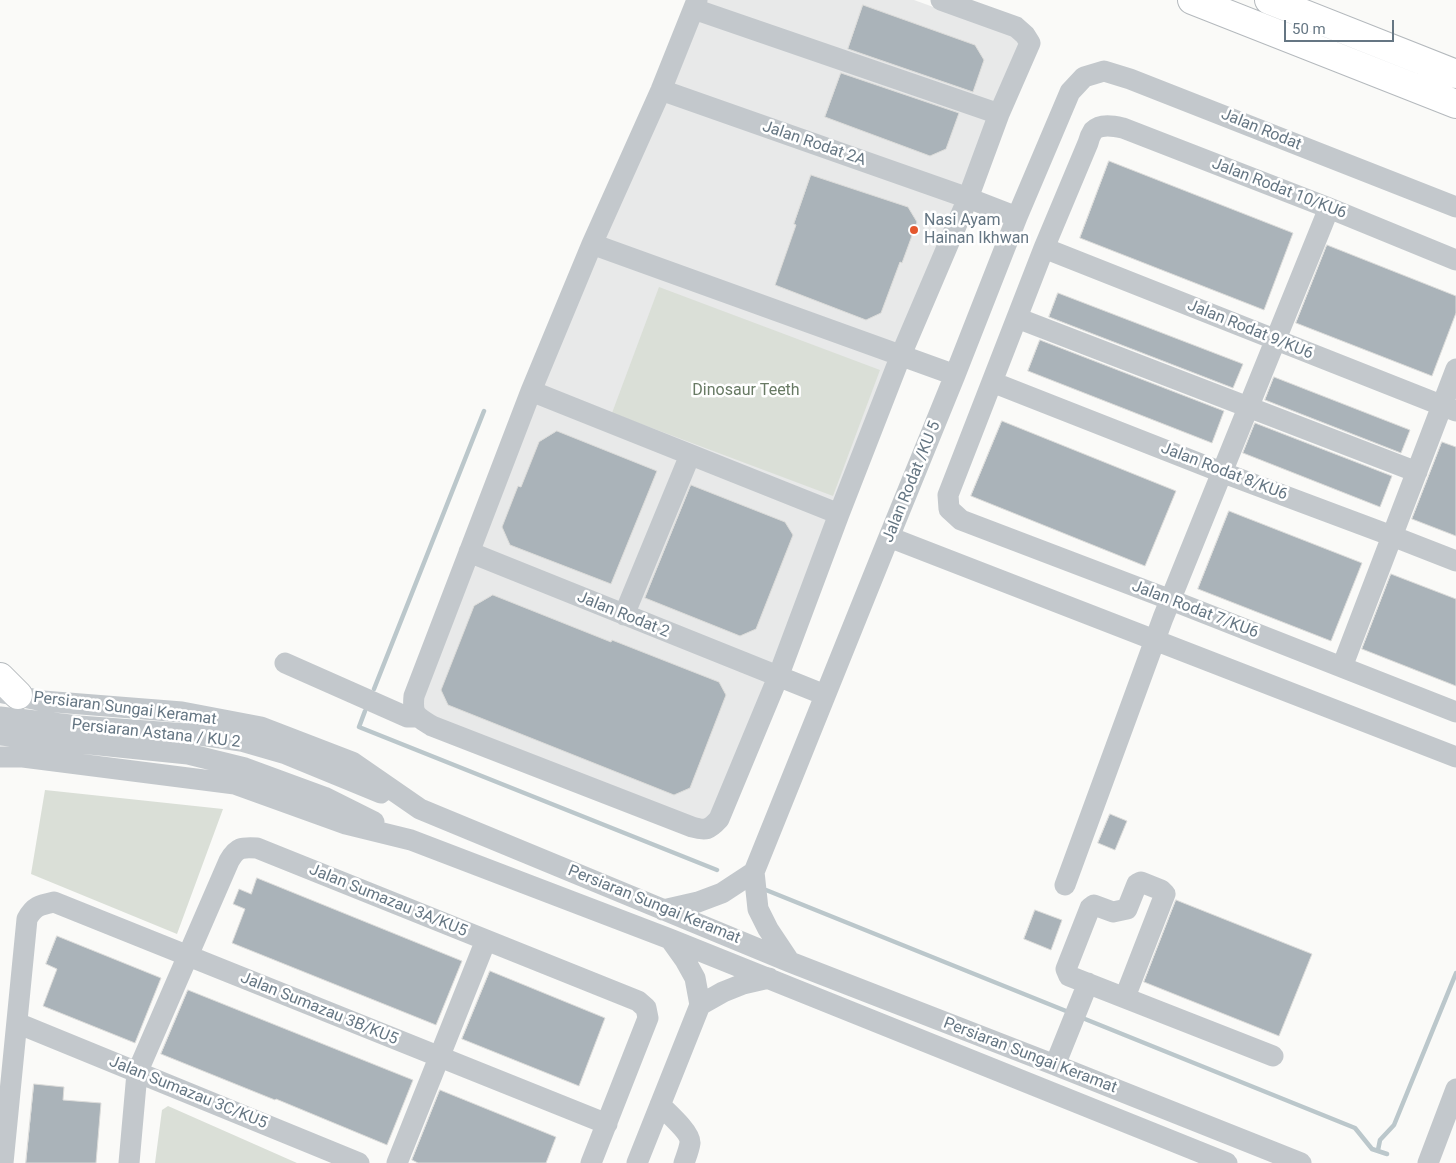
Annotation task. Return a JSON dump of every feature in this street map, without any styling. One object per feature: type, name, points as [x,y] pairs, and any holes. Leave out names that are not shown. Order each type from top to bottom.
[{"type":"highway","points":[[1192,0],[1456,104]]},
{"type":"highway","points":[[1269,0],[1456,74]]},
{"type":"street","points":[[285,663],[407,717],[417,717],[432,726],[692,827],[703,830],[712,828],[719,819],[778,677],[901,355],[968,198],[999,114],[1030,44],[1022,30],[1016,27],[942,0]]},
{"type":"street","points":[[417,717],[413,706],[414,696],[531,391],[592,244],[661,90],[696,5],[999,114]]},
{"type":"street","name":"Jalan Rodat","points":[[1070,92],[1084,76],[1104,71],[1130,79],[1456,207]]},
{"type":"street","name":"Jalan Rodat 2A","points":[[661,90],[1017,217]]},
{"type":"street","name":"Jalan Rodat /KU 5","points":[[754,872],[956,375],[1017,217],[1070,92]]},
{"type":"street","name":"Jalan Rodat 10/KU6","points":[[1044,248],[1094,131],[1101,126],[1111,126],[1123,128],[1456,260]]},
{"type":"street","points":[[1065,886],[1154,641],[1328,208]]},
{"type":"street","points":[[592,244],[956,375]]},
{"type":"street","points":[[992,382],[1044,248]]},
{"type":"street","name":"Jalan Rodat 9/KU6","points":[[1044,248],[1449,408]]},
{"type":"street","points":[[1017,318],[1416,472]]},
{"type":"street","points":[[1342,667],[1416,472],[1449,408],[1456,369]]},
{"type":"street","name":"Jalan Rodat 8/KU6","points":[[992,382],[1221,472],[1456,561]]},
{"type":"street","name":"Jalan Rodat 7/KU6","points":[[992,382],[948,495],[949,509],[961,520],[1456,712]]},
{"type":"street","points":[[531,391],[839,514]]},
{"type":"street","points":[[624,615],[690,455]]},
{"type":"street","points":[[889,538],[1456,757]]},
{"type":"street","name":"Jalan Rodat 2","points":[[469,552],[826,695]]},
{"type":"street","name":"Persiaran Sungai Keramat","points":[[6,688],[43,701],[182,712],[261,727],[352,762],[420,809],[790,962],[1300,1163]]},
{"type":"street","name":"Persiaran Astana / KU 2","points":[[0,717],[79,726],[200,735],[242,741],[286,754],[420,809]]},
{"type":"street","name":"Persiaran Astana / KU 2","points":[[0,735],[188,754],[245,768],[324,797],[408,839]]},
{"type":"street","name":"Persiaran Sungai Keramat","points":[[0,757],[23,757],[235,784],[346,824],[408,839],[769,978],[1227,1163]]},
{"type":"street","name":"Jalan Sumazau 3A/KU5","points":[[129,1163],[137,1073],[232,856],[234,852],[244,847],[256,848],[638,1001],[646,1008],[648,1018],[607,1124]]},
{"type":"street","points":[[662,910],[698,902],[722,893],[754,872],[758,909],[768,929],[790,962]]},
{"type":"street","points":[[1125,998],[1165,894],[1161,890],[1141,882],[1137,884],[1127,909],[1113,912],[1094,904],[1090,908],[1066,969],[1069,976],[1088,983],[1125,998],[1273,1056]]},
{"type":"street","name":"Jalan Sumazau 3B/KU5","points":[[17,1023],[27,919],[32,910],[42,904],[54,902],[607,1124]]},
{"type":"street","points":[[637,1163],[700,1005],[695,978],[670,939]]},
{"type":"street","points":[[397,1163],[486,940]]},
{"type":"street","points":[[700,1005],[722,992],[742,984],[769,978]]},
{"type":"street","points":[[1068,1099],[1081,1096],[1084,1090],[1077,1080],[1056,1066],[1088,983]]},
{"type":"street","points":[[3,1163],[17,1023]]},
{"type":"street","name":"Jalan Sumazau 3C/KU5","points":[[17,1023],[359,1163]]},
{"type":"street","points":[[1428,1163],[1456,1089]]},
{"type":"street","points":[[660,1105],[690,1138],[684,1163]]},
{"type":"street","points":[[592,1163],[607,1124]]},
{"type":"shaded area","points":[[703,0],[914,0],[1022,39],[1024,46],[708,823],[423,713],[419,695],[603,234]]},
{"type":"green space","name":"Dinosaur Teeth","points":[[659,287],[880,370],[833,496],[612,413]]},
{"type":"green space","points":[[45,790],[223,809],[177,934],[31,874]]},
{"type":"green space","points":[[168,1106],[297,1163],[155,1163],[162,1110]]},
{"type":"building","points":[[863,5],[975,45],[984,60],[973,92],[848,49]]},
{"type":"building","points":[[841,73],[959,113],[946,149],[930,156],[825,117]]},
{"type":"building","points":[[1109,161],[1293,233],[1264,310],[1080,238]]},
{"type":"building","points":[[811,175],[908,207],[917,222],[881,313],[866,320],[775,285]]},
{"type":"building","points":[[1327,245],[1456,296],[1456,313],[1432,376],[1296,323]]},
{"type":"building","points":[[1058,293],[1243,364],[1233,388],[1049,317]]},
{"type":"building","points":[[1040,340],[1224,411],[1212,443],[1028,371]]},
{"type":"building","points":[[1274,377],[1410,430],[1401,453],[1265,400]]},
{"type":"building","points":[[1002,421],[1176,491],[1145,566],[971,496]]},
{"type":"building","points":[[1255,423],[1392,476],[1380,507],[1243,453]]},
{"type":"building","points":[[557,431],[657,471],[611,584],[510,545],[502,527],[518,486],[521,487],[539,442]]},
{"type":"building","points":[[1442,442],[1456,447],[1456,536],[1412,519]]},
{"type":"building","points":[[691,485],[785,522],[793,535],[756,629],[740,636],[645,598]]},
{"type":"building","points":[[1229,511],[1362,563],[1331,641],[1198,589]]},
{"type":"building","points":[[1391,574],[1456,599],[1456,686],[1362,649]]},
{"type":"building","points":[[493,595],[719,682],[726,695],[690,788],[674,795],[448,705],[441,690],[474,606]]},
{"type":"building","points":[[1110,814],[1127,821],[1115,850],[1098,843]]},
{"type":"building","points":[[257,878],[462,961],[436,1025],[232,943],[245,909],[233,904],[239,889],[251,894]]},
{"type":"building","points":[[1176,900],[1312,954],[1279,1036],[1144,982]]},
{"type":"building","points":[[1035,910],[1062,920],[1051,950],[1024,939]]},
{"type":"building","points":[[57,936],[161,978],[135,1043],[43,1006],[57,969],[46,964]]},
{"type":"building","points":[[490,971],[605,1018],[579,1086],[462,1039]]},
{"type":"building","points":[[188,990],[413,1080],[387,1145],[161,1054]]},
{"type":"building","points":[[34,1084],[64,1087],[63,1100],[101,1103],[96,1163],[26,1163]]},
{"type":"building","points":[[440,1090],[556,1137],[546,1163],[418,1163],[412,1160]]},
{"type":"waterway","points":[[374,689],[484,411]]},
{"type":"waterway","points":[[365,711],[359,727],[717,870]]},
{"type":"waterway","points":[[766,890],[1071,1013]]},
{"type":"waterway","points":[[1378,1150],[1380,1140],[1394,1125],[1456,973]]},
{"type":"waterway","points":[[1080,1017],[1355,1128],[1372,1149],[1387,1154]]},
{"type":"place","name":"Nasi Ayam Hainan Ikhwan","points":[[914,230]]}]
